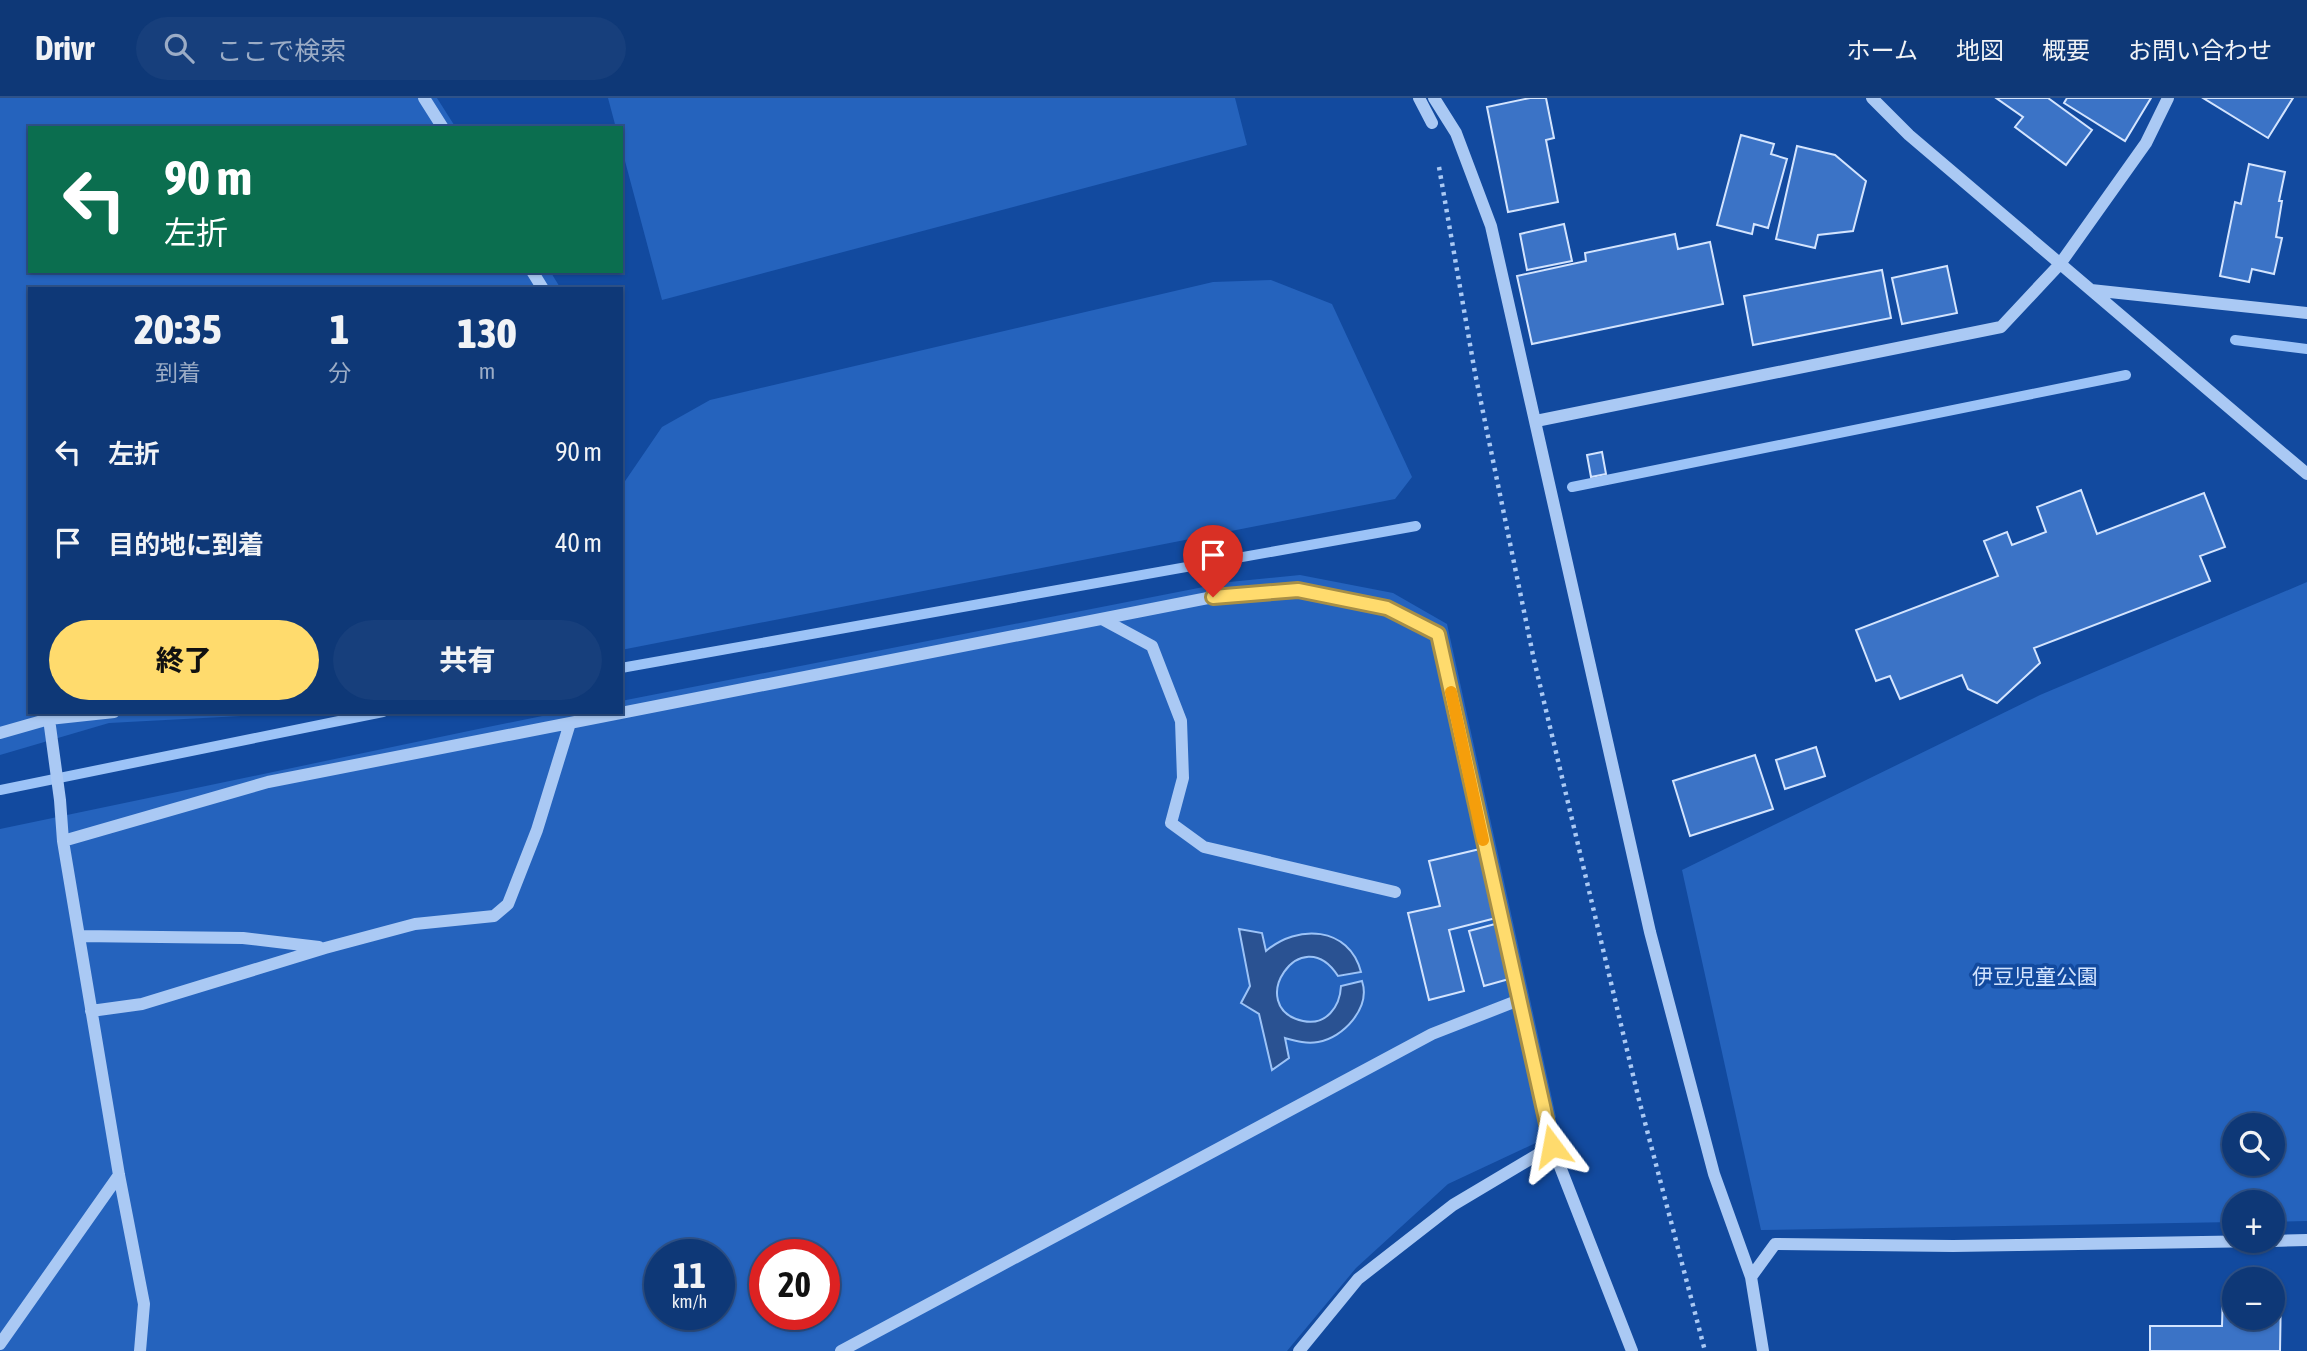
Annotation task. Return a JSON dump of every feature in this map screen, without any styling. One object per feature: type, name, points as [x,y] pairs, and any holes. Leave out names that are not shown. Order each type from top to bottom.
[{"type":"street","points":[[424,98],[442,126]]},
{"type":"street","points":[[1419,98],[1432,123]]},
{"type":"street","points":[[1434,98],[1457,133],[1491,226],[1650,932],[1714,1174],[1751,1277],[1763,1351]]},
{"type":"street","points":[[1872,98],[1909,135],[2307,474]]},
{"type":"street","points":[[1535,421],[2001,327],[2060,264],[2146,143],[2168,98]]},
{"type":"street","points":[[2091,290],[2307,313]]},
{"type":"street","points":[[623,713],[1213,597],[1298,590],[1387,608],[1438,634],[1552,1146],[1632,1351]]},
{"type":"street","points":[[1102,619],[1152,646],[1181,721],[1183,778],[1171,823],[1204,847],[1395,892]]},
{"type":"street","points":[[0,733],[102,714]]},
{"type":"street","points":[[63,841],[268,782],[616,714]]},
{"type":"street","points":[[50,723],[61,800],[63,841],[119,1175],[144,1304],[140,1351]]},
{"type":"street","points":[[91,1011],[142,1004],[415,924],[494,916],[508,904],[537,830],[570,723]]},
{"type":"street","points":[[79,936],[243,938],[326,948]]},
{"type":"street","points":[[841,1351],[1432,1034],[1519,1000]]},
{"type":"street","points":[[1298,1351],[1358,1279],[1453,1205],[1552,1146]]},
{"type":"street","points":[[0,1344],[119,1175]]},
{"type":"street","points":[[2285,1241],[2307,1240]]},
{"type":"street","points":[[1751,1277],[1775,1244],[1953,1246],[2222,1242]]},
{"type":"path","points":[[1432,123],[1475,373],[1534,660],[1638,1096],[1705,1351]]},
{"type":"green space","points":[[0,98],[437,98],[455,126],[28,126],[28,273],[551,273],[560,287],[28,287],[28,714],[246,714],[109,723],[0,755]]},
{"type":"green space","points":[[608,98],[1235,98],[1247,145],[662,300],[623,154],[623,126],[615,126]]},
{"type":"green space","points":[[1271,280],[1332,304],[1412,477],[1395,499],[623,650],[623,484],[662,427],[710,400],[1213,282]]},
{"type":"green space","points":[[1300,575],[1393,593],[1447,624],[1556,1117],[1540,1141],[1448,1184],[1356,1268],[1287,1351],[0,1351],[0,829],[552,714],[623,714],[623,701],[1229,582]]},
{"type":"green space","name":"伊豆児童公園","points":[[2307,582],[2307,1221],[2285,1222],[2285,1190],[2222,1190],[2222,1222],[1761,1230],[1682,870],[2040,695]]},
{"type":"shaded area","points":[[1239,929],[1262,933],[1266,951],[1292,936],[1307,934],[1334,938],[1345,946],[1355,957],[1361,972],[1338,976],[1323,961],[1308,957],[1295,961],[1284,972],[1278,986],[1278,1000],[1286,1013],[1303,1021],[1319,1021],[1335,1008],[1341,986],[1362,981],[1362,1001],[1353,1020],[1337,1035],[1318,1042],[1285,1038],[1289,1058],[1272,1070],[1259,1014],[1241,1003],[1250,986]]},
{"type":"building","points":[[1530,98],[1546,98],[1554,138],[1546,140],[1558,202],[1508,212],[1487,107]]},
{"type":"building","points":[[1996,98],[2048,98],[2092,130],[2066,165],[2015,127],[2023,117]]},
{"type":"building","points":[[2067,98],[2151,98],[2125,141],[2064,103]]},
{"type":"building","points":[[2203,98],[2293,98],[2268,138]]},
{"type":"building","points":[[1741,135],[1774,144],[1771,154],[1787,159],[1768,228],[1754,224],[1752,234],[1717,225]]},
{"type":"building","points":[[1797,146],[1835,155],[1866,181],[1853,231],[1818,235],[1815,248],[1776,239]]},
{"type":"building","points":[[2249,164],[2285,172],[2276,237],[2282,238],[2274,274],[2252,269],[2249,282],[2220,276],[2235,202],[2241,204]]},
{"type":"building","points":[[1564,224],[1572,261],[1527,270],[1520,234]]},
{"type":"building","points":[[1675,234],[1678,249],[1710,242],[1723,304],[1532,344],[1517,276],[1586,261],[1585,253]]},
{"type":"building","points":[[1947,266],[1957,313],[1902,324],[1892,278]]},
{"type":"building","points":[[1882,270],[1891,318],[1753,345],[1744,296]]},
{"type":"building","points":[[1602,452],[1606,474],[1591,477],[1587,455]]},
{"type":"building","points":[[2081,490],[2097,534],[2204,493],[2225,547],[2200,556],[2210,581],[2034,648],[2040,663],[1997,703],[1968,689],[1962,675],[1900,699],[1890,676],[1876,681],[1856,630],[1998,576],[1984,541],[2007,532],[2012,545],[2046,532],[2037,507]]},
{"type":"building","points":[[1816,747],[1825,776],[1785,789],[1776,760]]},
{"type":"building","points":[[1755,755],[1773,809],[1690,836],[1673,781]]},
{"type":"building","points":[[1480,849],[1496,918],[1449,930],[1464,991],[1429,1000],[1408,913],[1440,906],[1429,861]]},
{"type":"building","points":[[1495,924],[1509,979],[1484,986],[1469,931]]},
{"type":"building","points":[[2150,1326],[2222,1326],[2222,1330],[2280,1330],[2280,1351],[2150,1351]]},
{"type":"waterway","points":[[2235,340],[2307,349]]},
{"type":"waterway","points":[[1572,487],[2126,375]]},
{"type":"waterway","points":[[623,668],[1416,526]]},
{"type":"waterway","points":[[0,790],[373,714]]},
{"type":"slow traffic","points":[[1451,692],[1483,840]]},
{"type":"route","points":[[1213,597],[1298,590],[1387,608],[1438,634],[1552,1146]]}]
